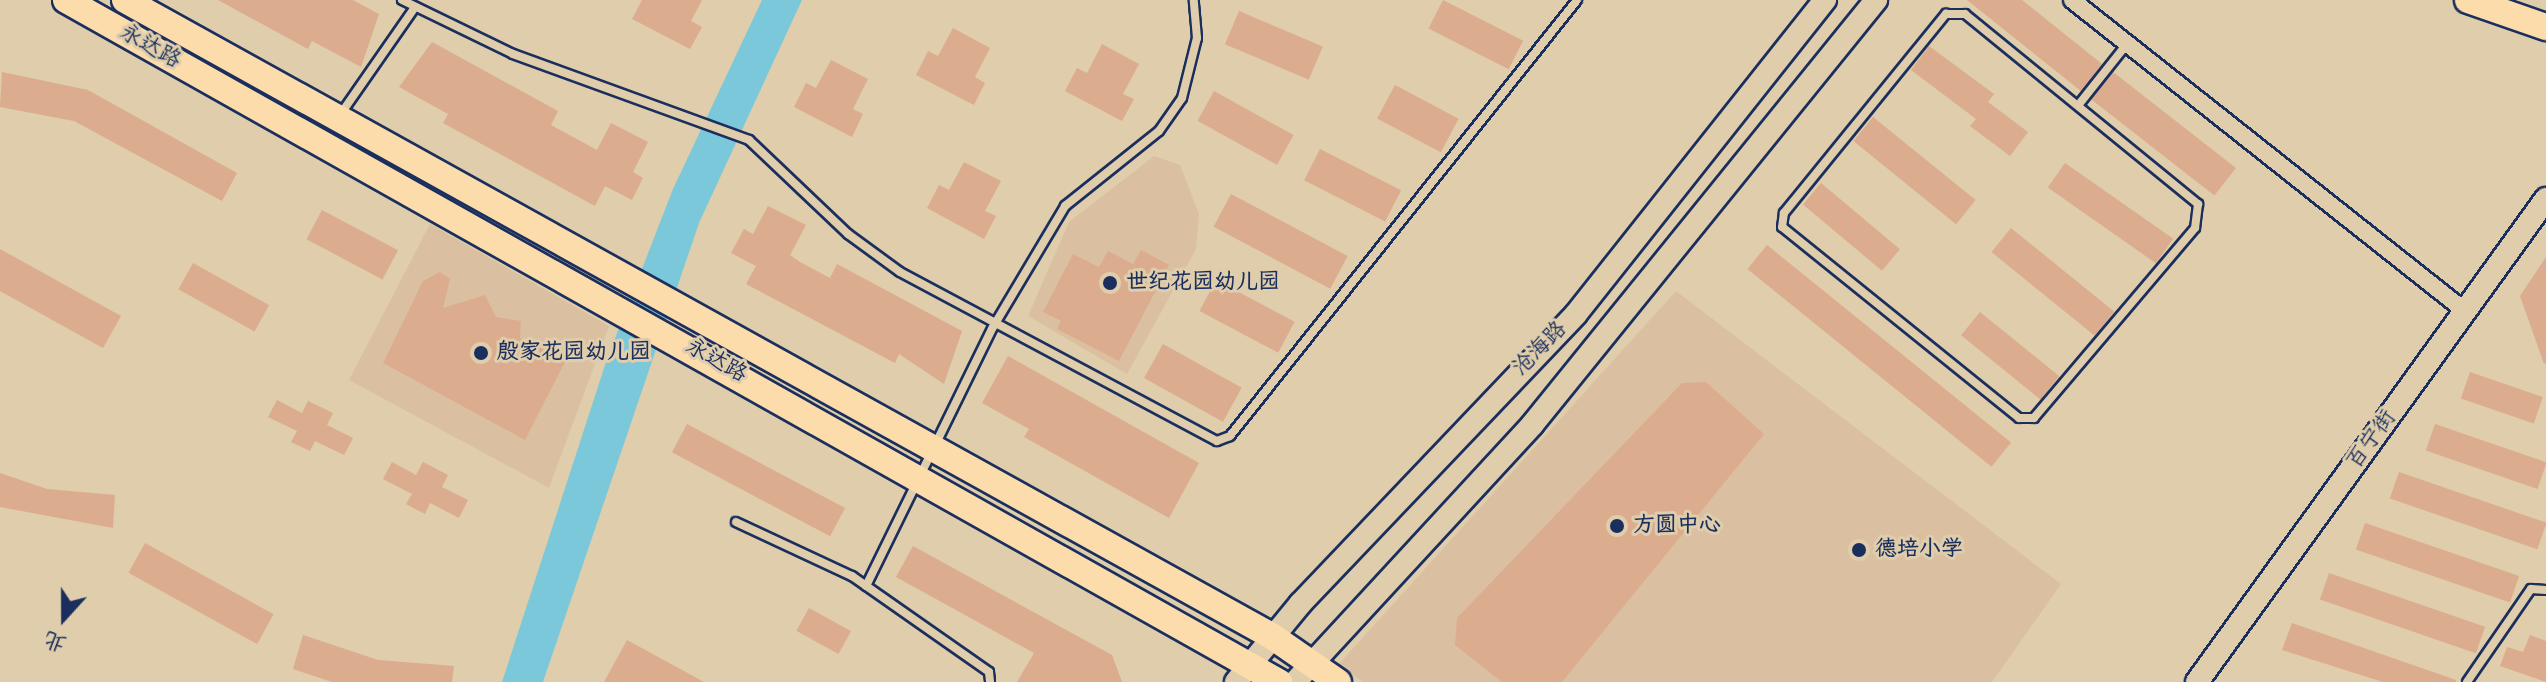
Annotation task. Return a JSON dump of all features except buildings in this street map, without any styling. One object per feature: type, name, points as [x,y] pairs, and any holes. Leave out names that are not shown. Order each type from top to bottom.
[{"type":"main road","name":"永达路","points":[[66,0],[920,476],[1245,672],[1279,682]]},
{"type":"main road","name":"永达路","points":[[125,0],[1273,637],[1303,672],[1338,682]]},
{"type":"main road","name":"沧海路","points":[[1245,672],[1273,637],[1576,314],[1825,0]]},
{"type":"main road","name":"沧海路","points":[[1303,672],[1532,425],[1876,0]]},
{"type":"main road","points":[[2468,0],[2546,27]]},
{"type":"main road","name":"百宁街","points":[[2197,682],[2546,199]]},
{"type":"street","points":[[2072,0],[2465,311]]},
{"type":"lane","points":[[402,0],[513,54],[749,140],[848,234],[993,327],[1179,427],[1217,441],[1230,436],[1577,0]]},
{"type":"lane","points":[[866,586],[993,327],[1065,206],[1159,131],[1182,98],[1197,38],[1194,0]]},
{"type":"lane","points":[[337,119],[415,7]]},
{"type":"lane","points":[[1946,14],[1965,14],[2080,103],[2198,204],[2200,217],[2034,418],[2019,418],[1786,237],[1784,213],[1946,14]]},
{"type":"lane","points":[[2080,103],[2128,44]]},
{"type":"lane","points":[[736,522],[866,586],[989,672],[990,682]]},
{"type":"lane","points":[[2467,682],[2531,589],[2545,585]]},
{"type":"shaded area","name":"世纪花园幼儿园","points":[[1154,156],[1180,165],[1199,214],[1196,249],[1127,374],[1028,316],[1069,222]]},
{"type":"shaded area","name":"殷家花园幼儿园","points":[[430,224],[609,326],[549,488],[349,380]]},
{"type":"shaded area","points":[[1676,291],[2061,584],[1992,682],[1363,682],[1339,664]]},
{"type":"water","points":[[762,0],[802,0],[699,223],[543,682],[502,682],[607,359],[673,189]]},
{"type":"place","name":"世纪花园幼儿园","points":[[1110,283]]},
{"type":"place","name":"殷家花园幼儿园","points":[[481,353]]},
{"type":"place","name":"方圆中心","points":[[1617,526]]},
{"type":"place","name":"德培小学","points":[[1859,550]]}]
